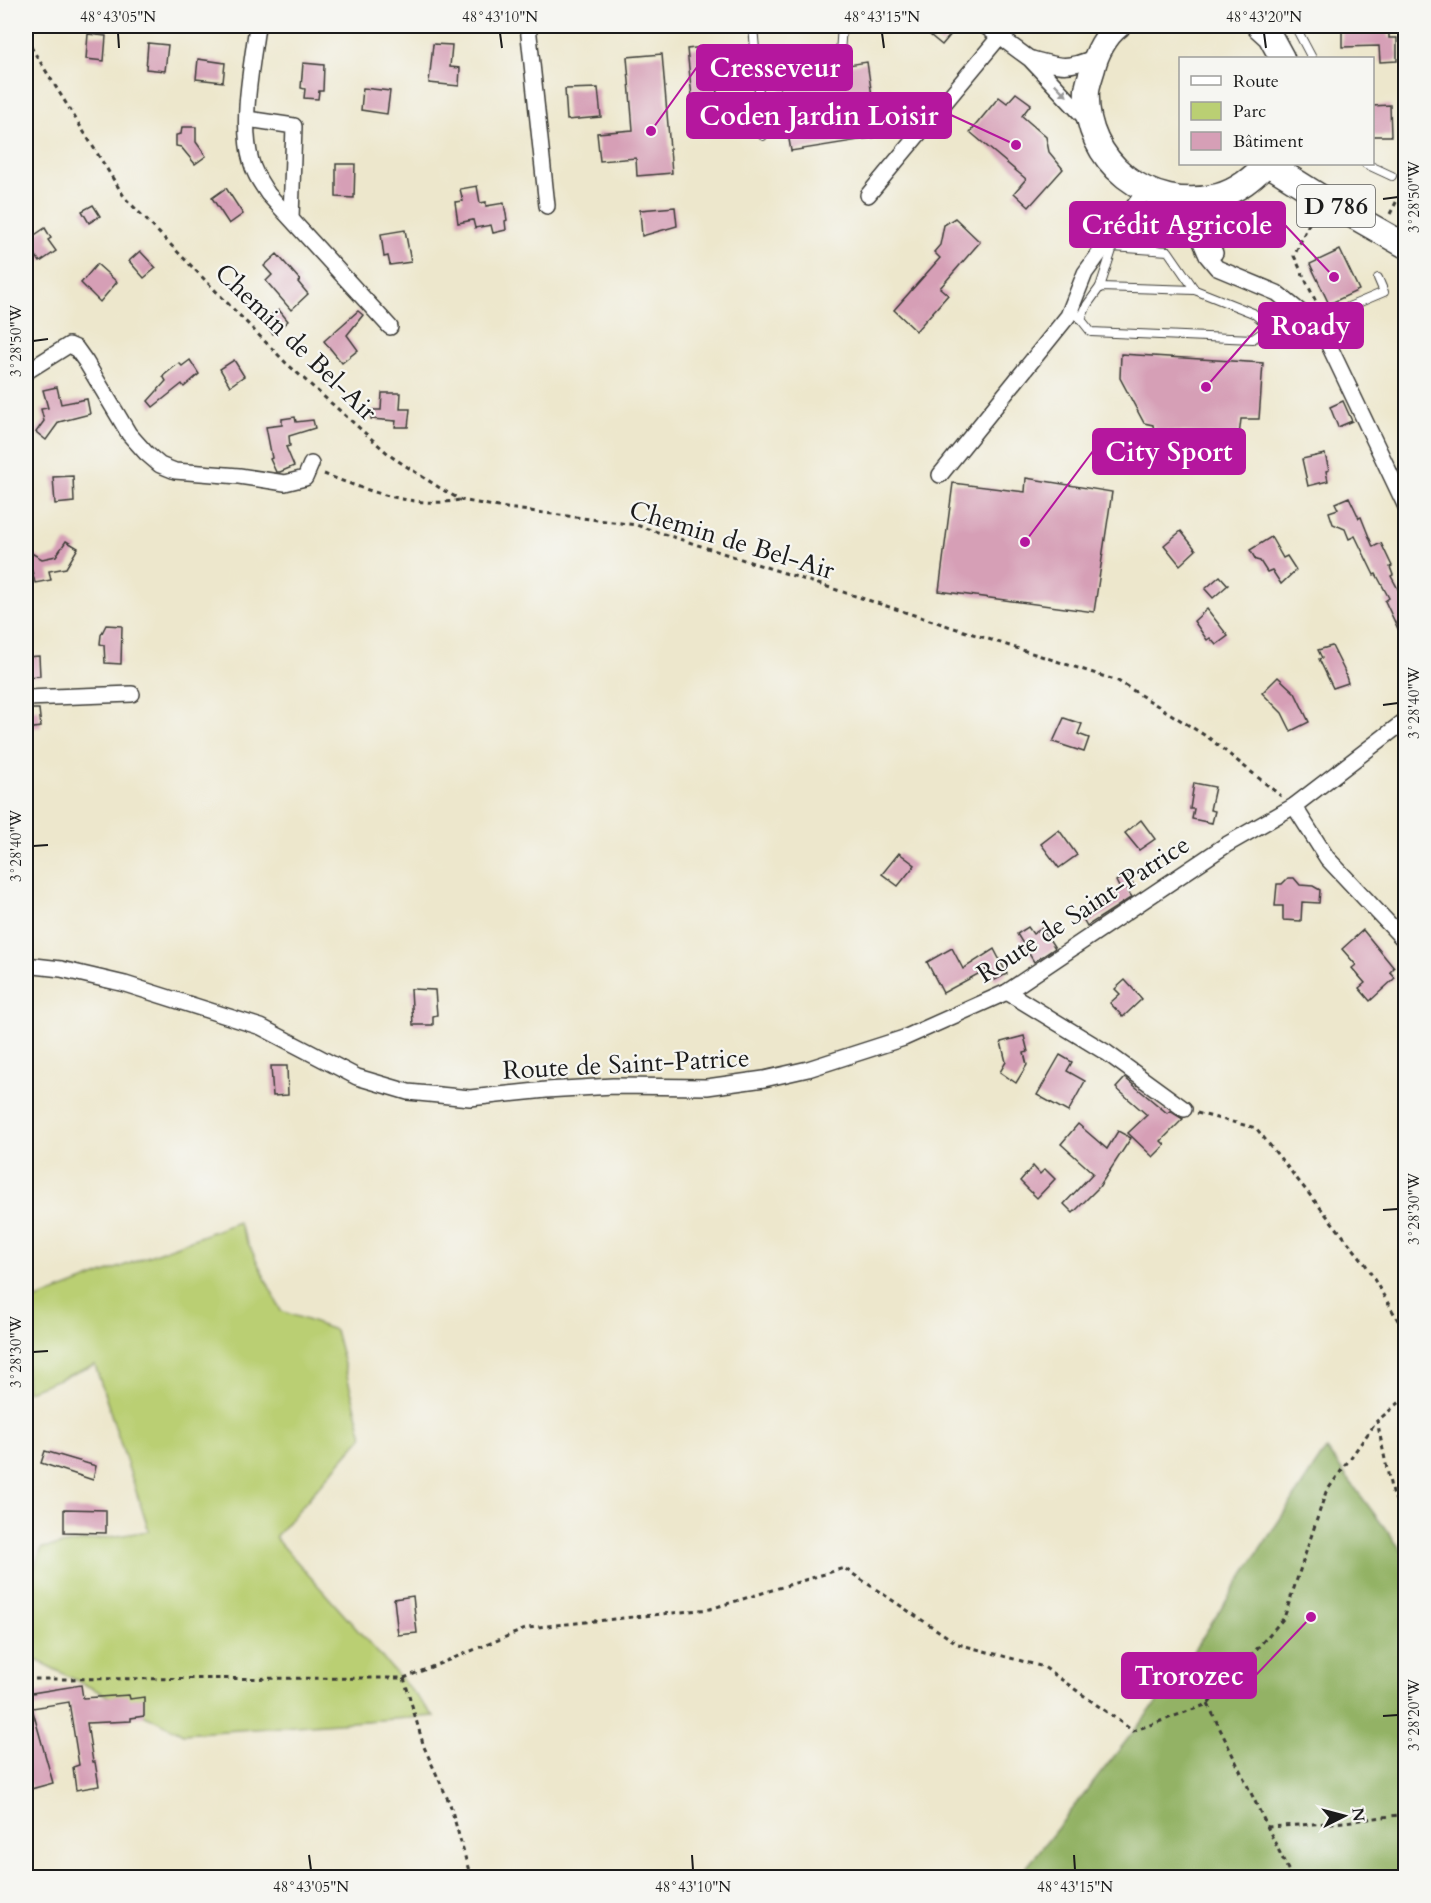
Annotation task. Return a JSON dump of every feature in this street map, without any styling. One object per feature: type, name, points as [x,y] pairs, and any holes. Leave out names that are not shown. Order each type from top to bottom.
[{"type":"main road","points":[[1118,26],[1095,57],[1087,90],[1090,123],[1101,151],[1120,174],[1145,190],[1177,200],[1219,196],[1246,183],[1267,165]]},
{"type":"main road","points":[[1259,26],[1270,36],[1281,57]]},
{"type":"main road","name":"D 786","points":[[1270,165],[1406,246]]},
{"type":"street","points":[[256,26],[247,119],[249,150],[257,178],[268,194],[390,327]]},
{"type":"street","points":[[528,26],[547,206]]},
{"type":"street","points":[[985,26],[1000,31],[1030,59],[1090,123]]},
{"type":"street","points":[[868,195],[1000,31]]},
{"type":"street","points":[[1030,59],[1058,66],[1074,66],[1095,57]]},
{"type":"street","points":[[247,119],[294,126],[291,218]]},
{"type":"street","points":[[940,475],[1068,316],[1076,313],[1085,273],[1145,190]]},
{"type":"street","points":[[1219,196],[1210,224],[1212,244],[1217,256],[1247,280]]},
{"type":"street","points":[[1177,200],[1193,224],[1207,256],[1217,268],[1276,292],[1318,320],[1406,507]]},
{"type":"street","points":[[26,372],[69,345],[76,348],[129,434],[159,465],[175,471],[239,476],[285,483],[305,478],[310,467]]},
{"type":"street","points":[[26,698],[132,694]]},
{"type":"street","name":"Route de Saint-Patrice","points":[[26,965],[61,969],[125,984],[261,1026],[357,1077],[408,1092],[470,1098],[613,1086],[707,1087],[764,1079],[808,1069],[904,1038],[1007,992],[1226,845],[1294,806],[1406,720]]},
{"type":"street","points":[[1294,806],[1327,858],[1406,942]]},
{"type":"street","points":[[1007,992],[1107,1053],[1184,1109]]},
{"type":"lane","points":[[763,136],[753,27],[766,26]]},
{"type":"lane","points":[[758,66],[840,52],[842,26]]},
{"type":"lane","points":[[1295,26],[1311,57]]},
{"type":"lane","points":[[1368,165],[1392,176]]},
{"type":"lane","points":[[1195,290],[1168,251],[1113,247],[1100,287],[1087,305],[1076,313],[1091,332],[1253,339],[1280,320],[1292,304]]},
{"type":"lane","points":[[1318,320],[1384,292],[1378,278]]},
{"type":"lane","points":[[1100,287],[1195,290],[1253,313],[1270,327]]},
{"type":"path","name":"Chemin de Bel-Air","points":[[26,39],[125,198],[295,371],[392,457],[461,500],[636,525],[1118,681],[1209,738],[1294,806]]},
{"type":"path","points":[[1380,232],[1406,183]]},
{"type":"path","points":[[1315,210],[1294,256],[1318,320]]},
{"type":"path","points":[[310,467],[408,501],[439,504],[461,500]]},
{"type":"path","points":[[1184,1109],[1256,1128],[1364,1262],[1406,1334]]},
{"type":"path","points":[[26,1679],[404,1678],[528,1628],[710,1609],[844,1568],[958,1644],[1044,1666],[1133,1731],[1208,1704],[1284,1618],[1326,1492],[1377,1420],[1406,1397]]},
{"type":"path","points":[[1377,1420],[1392,1493],[1406,1518]]},
{"type":"path","points":[[404,1678],[424,1747],[450,1804],[471,1878]]},
{"type":"path","points":[[1208,1704],[1292,1878]]},
{"type":"path","points":[[1268,1827],[1345,1822],[1406,1814]]},
{"type":"green space","points":[[238,1222],[281,1311],[335,1330],[363,1436],[275,1537],[434,1716],[183,1734],[26,1655],[26,1587],[42,1548],[149,1531],[95,1365],[26,1392],[26,1303]]},
{"type":"green space","points":[[1326,1449],[1405,1555],[1405,1877],[1034,1877],[1026,1868],[1175,1679]]},
{"type":"building","points":[[919,26],[958,26],[942,45]]},
{"type":"building","points":[[1342,26],[1389,26],[1389,38],[1397,38],[1397,61],[1380,62],[1379,46],[1342,47]]},
{"type":"building","points":[[88,34],[106,36],[104,61],[86,59]]},
{"type":"building","points":[[148,43],[168,45],[165,71],[146,69]]},
{"type":"building","points":[[433,44],[452,45],[450,67],[460,68],[459,86],[429,83]]},
{"type":"building","points":[[712,46],[717,94],[692,97],[687,49]]},
{"type":"building","points":[[662,54],[672,173],[637,176],[636,158],[600,161],[597,133],[633,130],[627,57]]},
{"type":"building","points":[[198,59],[225,63],[223,82],[196,79]]},
{"type":"building","points":[[867,62],[878,137],[791,151],[778,76]]},
{"type":"building","points":[[303,63],[324,65],[323,91],[319,91],[318,99],[304,98],[305,89],[301,88]]},
{"type":"building","points":[[363,88],[390,91],[387,114],[361,110]]},
{"type":"building","points":[[598,88],[601,117],[567,120],[565,89]]},
{"type":"building","points":[[1016,93],[1031,104],[1022,116],[1046,137],[1049,152],[1063,169],[1029,207],[1014,193],[1026,179],[970,132],[999,97],[1007,103]]},
{"type":"building","points":[[1390,105],[1391,136],[1374,136],[1374,106]]},
{"type":"building","points":[[182,127],[196,127],[196,142],[206,156],[195,164],[181,147],[176,146],[176,135],[181,134]]},
{"type":"building","points":[[336,164],[355,164],[354,198],[336,197]]},
{"type":"building","points":[[477,186],[480,203],[486,202],[486,206],[504,203],[506,230],[493,233],[491,225],[475,228],[473,220],[458,223],[455,202],[463,201],[460,189]]},
{"type":"building","points":[[226,188],[243,214],[229,224],[212,198]]},
{"type":"building","points":[[93,205],[100,216],[89,223],[82,211]]},
{"type":"building","points":[[675,207],[677,226],[642,236],[640,210]]},
{"type":"building","points":[[955,218],[980,242],[940,288],[948,295],[916,331],[894,310],[940,258],[934,252],[940,245],[944,225]]},
{"type":"building","points":[[45,228],[51,238],[48,240],[56,251],[40,262],[26,241]]},
{"type":"building","points":[[405,230],[411,262],[390,265],[388,256],[384,257],[381,234]]},
{"type":"building","points":[[1340,250],[1359,290],[1329,304],[1310,264]]},
{"type":"building","points":[[140,251],[156,268],[144,278],[129,261]]},
{"type":"building","points":[[277,254],[300,280],[298,282],[308,294],[291,310],[266,281],[272,275],[264,266]]},
{"type":"building","points":[[97,264],[117,282],[100,302],[81,283]]},
{"type":"building","points":[[279,310],[288,321],[273,334],[263,321]]},
{"type":"building","points":[[358,311],[363,315],[347,335],[358,350],[342,363],[324,341]]},
{"type":"building","points":[[1121,354],[1263,363],[1259,419],[1241,419],[1239,436],[1154,430],[1153,425],[1144,423],[1120,378]]},
{"type":"building","points":[[190,360],[199,374],[184,387],[182,384],[153,407],[148,401],[166,381],[163,376],[179,363],[182,366]]},
{"type":"building","points":[[234,360],[244,376],[230,386],[220,369]]},
{"type":"building","points":[[57,387],[61,404],[87,399],[90,414],[59,422],[46,440],[36,432],[44,421],[41,409],[48,408],[43,390]]},
{"type":"building","points":[[382,393],[401,393],[400,409],[410,409],[408,427],[395,427],[396,421],[371,419],[371,410],[381,410]]},
{"type":"building","points":[[1343,401],[1352,421],[1338,427],[1330,407]]},
{"type":"building","points":[[295,417],[296,422],[313,420],[315,428],[289,436],[290,446],[286,447],[294,466],[276,472],[270,459],[272,458],[266,427],[282,425],[282,419]]},
{"type":"building","points":[[1325,454],[1329,470],[1326,471],[1328,481],[1308,486],[1302,459]]},
{"type":"building","points":[[73,476],[74,502],[55,504],[53,477]]},
{"type":"building","points":[[1026,478],[1112,492],[1094,612],[939,591],[953,483],[1025,492]]},
{"type":"building","points":[[1349,497],[1359,518],[1361,517],[1373,547],[1381,543],[1392,566],[1390,567],[1393,575],[1391,576],[1406,604],[1406,646],[1385,601],[1389,598],[1376,574],[1374,575],[1355,536],[1349,539],[1345,529],[1333,524],[1329,512],[1338,509],[1335,503]]},
{"type":"building","points":[[1181,531],[1196,550],[1180,565],[1164,545]]},
{"type":"building","points":[[1271,537],[1283,558],[1287,556],[1296,570],[1281,584],[1272,570],[1267,572],[1250,550]]},
{"type":"building","points":[[66,541],[78,548],[66,568],[49,571],[51,580],[35,583],[32,571],[26,567],[26,550],[42,559],[56,556]]},
{"type":"building","points":[[1220,576],[1228,585],[1213,598],[1205,589]]},
{"type":"building","points":[[1207,609],[1228,636],[1216,645],[1210,638],[1207,640],[1194,621]]},
{"type":"building","points":[[106,625],[122,626],[121,664],[105,663],[104,645],[100,644]]},
{"type":"building","points":[[1332,646],[1348,683],[1333,688],[1319,659],[1322,658],[1318,650]]},
{"type":"building","points":[[39,656],[40,676],[26,677],[26,657]]},
{"type":"building","points":[[1278,677],[1295,693],[1309,722],[1291,731],[1282,713],[1262,693]]},
{"type":"building","points":[[26,709],[39,709],[41,727],[26,729]]},
{"type":"building","points":[[1064,718],[1082,724],[1078,734],[1089,738],[1084,752],[1053,742]]},
{"type":"building","points":[[1194,783],[1215,787],[1210,810],[1215,811],[1212,823],[1192,819],[1194,809],[1190,809]]},
{"type":"building","points":[[1141,820],[1155,839],[1139,850],[1125,833]]},
{"type":"building","points":[[1059,830],[1077,855],[1059,868],[1041,844]]},
{"type":"building","points":[[899,853],[915,865],[898,886],[882,874]]},
{"type":"building","points":[[1126,874],[1134,885],[1127,890],[1132,897],[1087,926],[1082,917],[1114,896],[1114,893],[1120,889],[1116,881]]},
{"type":"building","points":[[1288,878],[1294,878],[1300,885],[1313,886],[1320,890],[1319,903],[1302,902],[1301,921],[1283,920],[1283,906],[1275,906],[1277,884],[1282,884]]},
{"type":"building","points":[[1028,927],[1033,934],[1042,928],[1055,948],[1034,962],[1017,934]]},
{"type":"building","points":[[1363,930],[1394,968],[1390,972],[1395,978],[1370,1001],[1359,988],[1365,983],[1352,968],[1356,965],[1342,949]]},
{"type":"building","points":[[952,948],[963,969],[994,949],[1007,974],[995,980],[989,968],[943,993],[927,962]]},
{"type":"building","points":[[1125,980],[1142,999],[1123,1017],[1110,1003],[1120,994],[1115,989]]},
{"type":"building","points":[[411,989],[435,990],[437,1015],[433,1016],[433,1025],[413,1025]]},
{"type":"building","points":[[1024,1036],[1028,1052],[1024,1053],[1027,1065],[1016,1083],[1000,1072],[1006,1062],[1001,1042]]},
{"type":"building","points":[[1060,1055],[1072,1062],[1067,1071],[1085,1081],[1068,1112],[1037,1095]]},
{"type":"building","points":[[271,1066],[287,1066],[288,1095],[273,1096]]},
{"type":"building","points":[[1125,1078],[1167,1113],[1170,1111],[1183,1119],[1161,1141],[1165,1145],[1153,1157],[1128,1133],[1147,1115],[1116,1088]]},
{"type":"building","points":[[1078,1124],[1107,1149],[1118,1131],[1131,1138],[1099,1187],[1073,1213],[1064,1204],[1093,1173],[1061,1144]]},
{"type":"building","points":[[1033,1166],[1040,1174],[1045,1169],[1055,1179],[1037,1198],[1020,1181]]},
{"type":"building","points":[[45,1451],[96,1466],[93,1480],[41,1463]]},
{"type":"building","points":[[64,1509],[106,1510],[106,1533],[64,1532]]},
{"type":"building","points":[[413,1596],[417,1633],[398,1635],[394,1599]]},
{"type":"building","points":[[81,1685],[83,1698],[129,1695],[130,1699],[144,1697],[144,1716],[131,1718],[131,1721],[87,1723],[99,1786],[76,1790],[73,1767],[79,1765],[69,1702],[32,1708],[53,1783],[31,1789],[26,1770],[26,1694]]},
{"type":"place","name":"Cresseveur","points":[[651,131]]},
{"type":"place","name":"Coden Jardin Loisir","points":[[1016,145]]},
{"type":"place","name":"Crédit Agricole","points":[[1334,277]]},
{"type":"place","name":"Roady","points":[[1206,387]]},
{"type":"place","name":"City Sport","points":[[1025,542]]},
{"type":"place","name":"Trorozec","points":[[1311,1617]]}]
